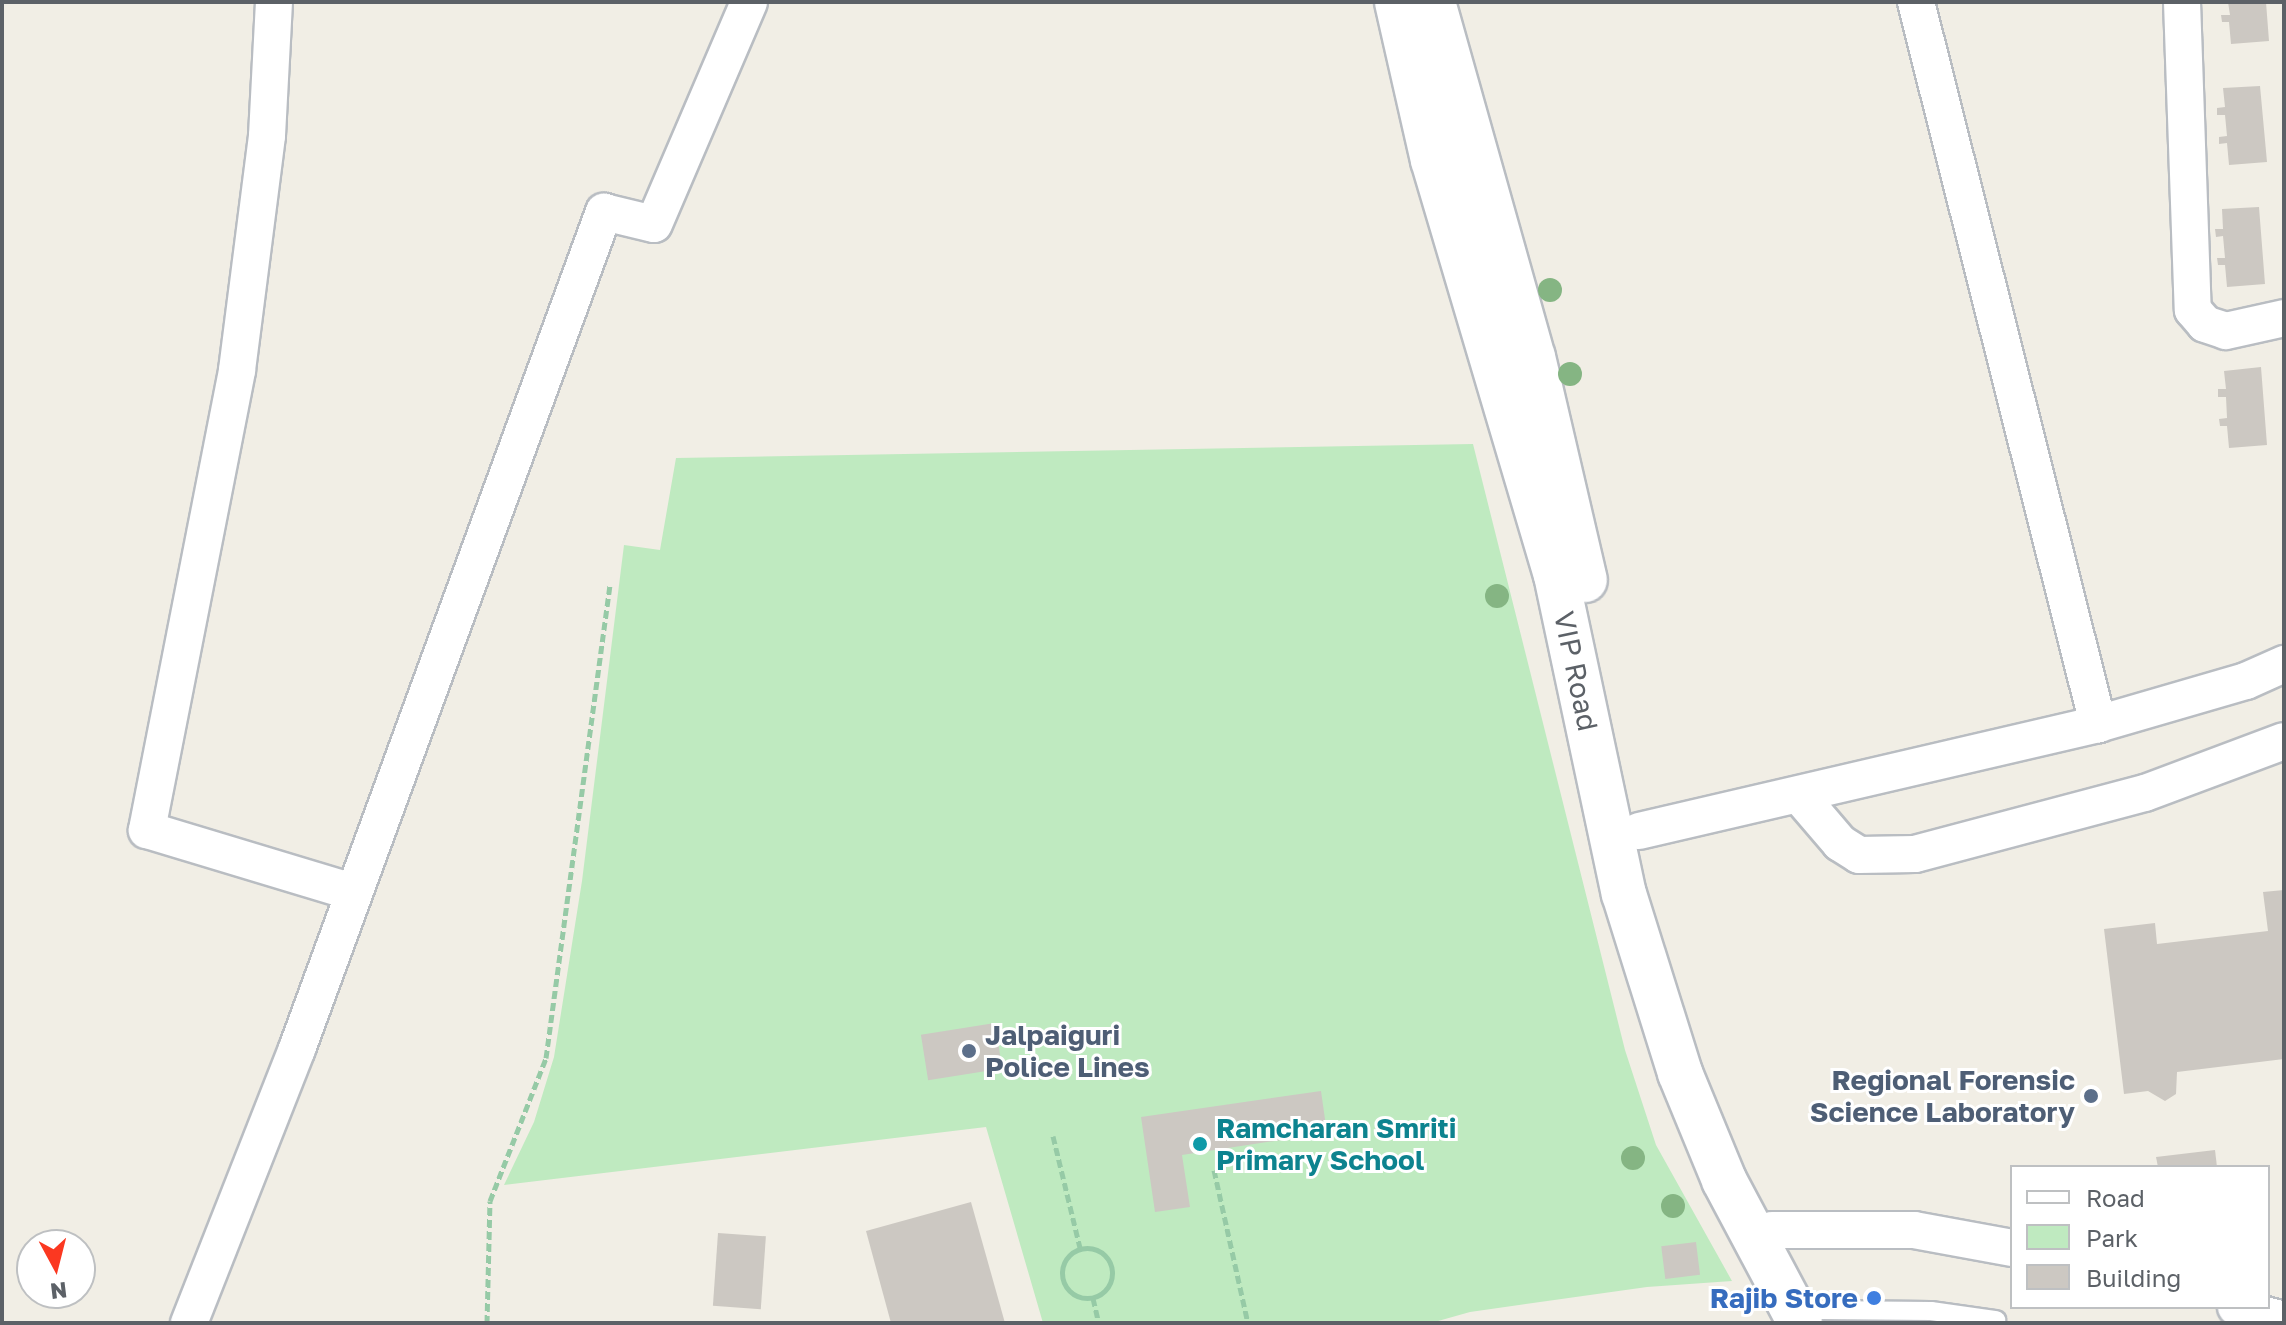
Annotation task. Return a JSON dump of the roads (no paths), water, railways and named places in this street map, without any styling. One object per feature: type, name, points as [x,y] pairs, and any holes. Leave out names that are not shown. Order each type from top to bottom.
[{"type":"street","points":[[274,2],[267,136],[237,371],[147,830],[353,892]]},
{"type":"street","points":[[189,1323],[353,892],[604,212],[654,224],[749,2]]},
{"type":"street","name":"VIP Road","points":[[1397,2],[1433,160],[1556,575],[1626,835],[1699,1066],[1743,1178],[1772,1230],[1805,1308]]},
{"type":"street","name":"VIP Road","points":[[1433,2],[1533,357],[1626,835],[1624,894],[1680,1073],[1724,1180],[1805,1308]]},
{"type":"street","points":[[1916,2],[2098,724]]},
{"type":"street","points":[[2182,2],[2193,310],[2205,324],[2226,331],[2284,318]]},
{"type":"street","points":[[1626,835],[2098,724],[2246,681],[2284,664]]},
{"type":"street","points":[[1799,795],[1840,843],[1859,855],[1915,854],[2145,793],[2284,741]]},
{"type":"street","points":[[1772,1230],[1914,1230],[2010,1248]]},
{"type":"street","points":[[2243,1309],[2284,1320]]},
{"type":"lane","points":[[1805,1308],[1931,1311],[1996,1320]]},
{"type":"place","name":"Jalpaiguri Police Lines","points":[[969,1051]]},
{"type":"place","name":"Regional Forensic Science Laboratory","points":[[2091,1096]]},
{"type":"place","name":"Ramcharan Smriti Primary School","points":[[1200,1144]]},
{"type":"place","name":"Rajib Store","points":[[1874,1298]]}]
